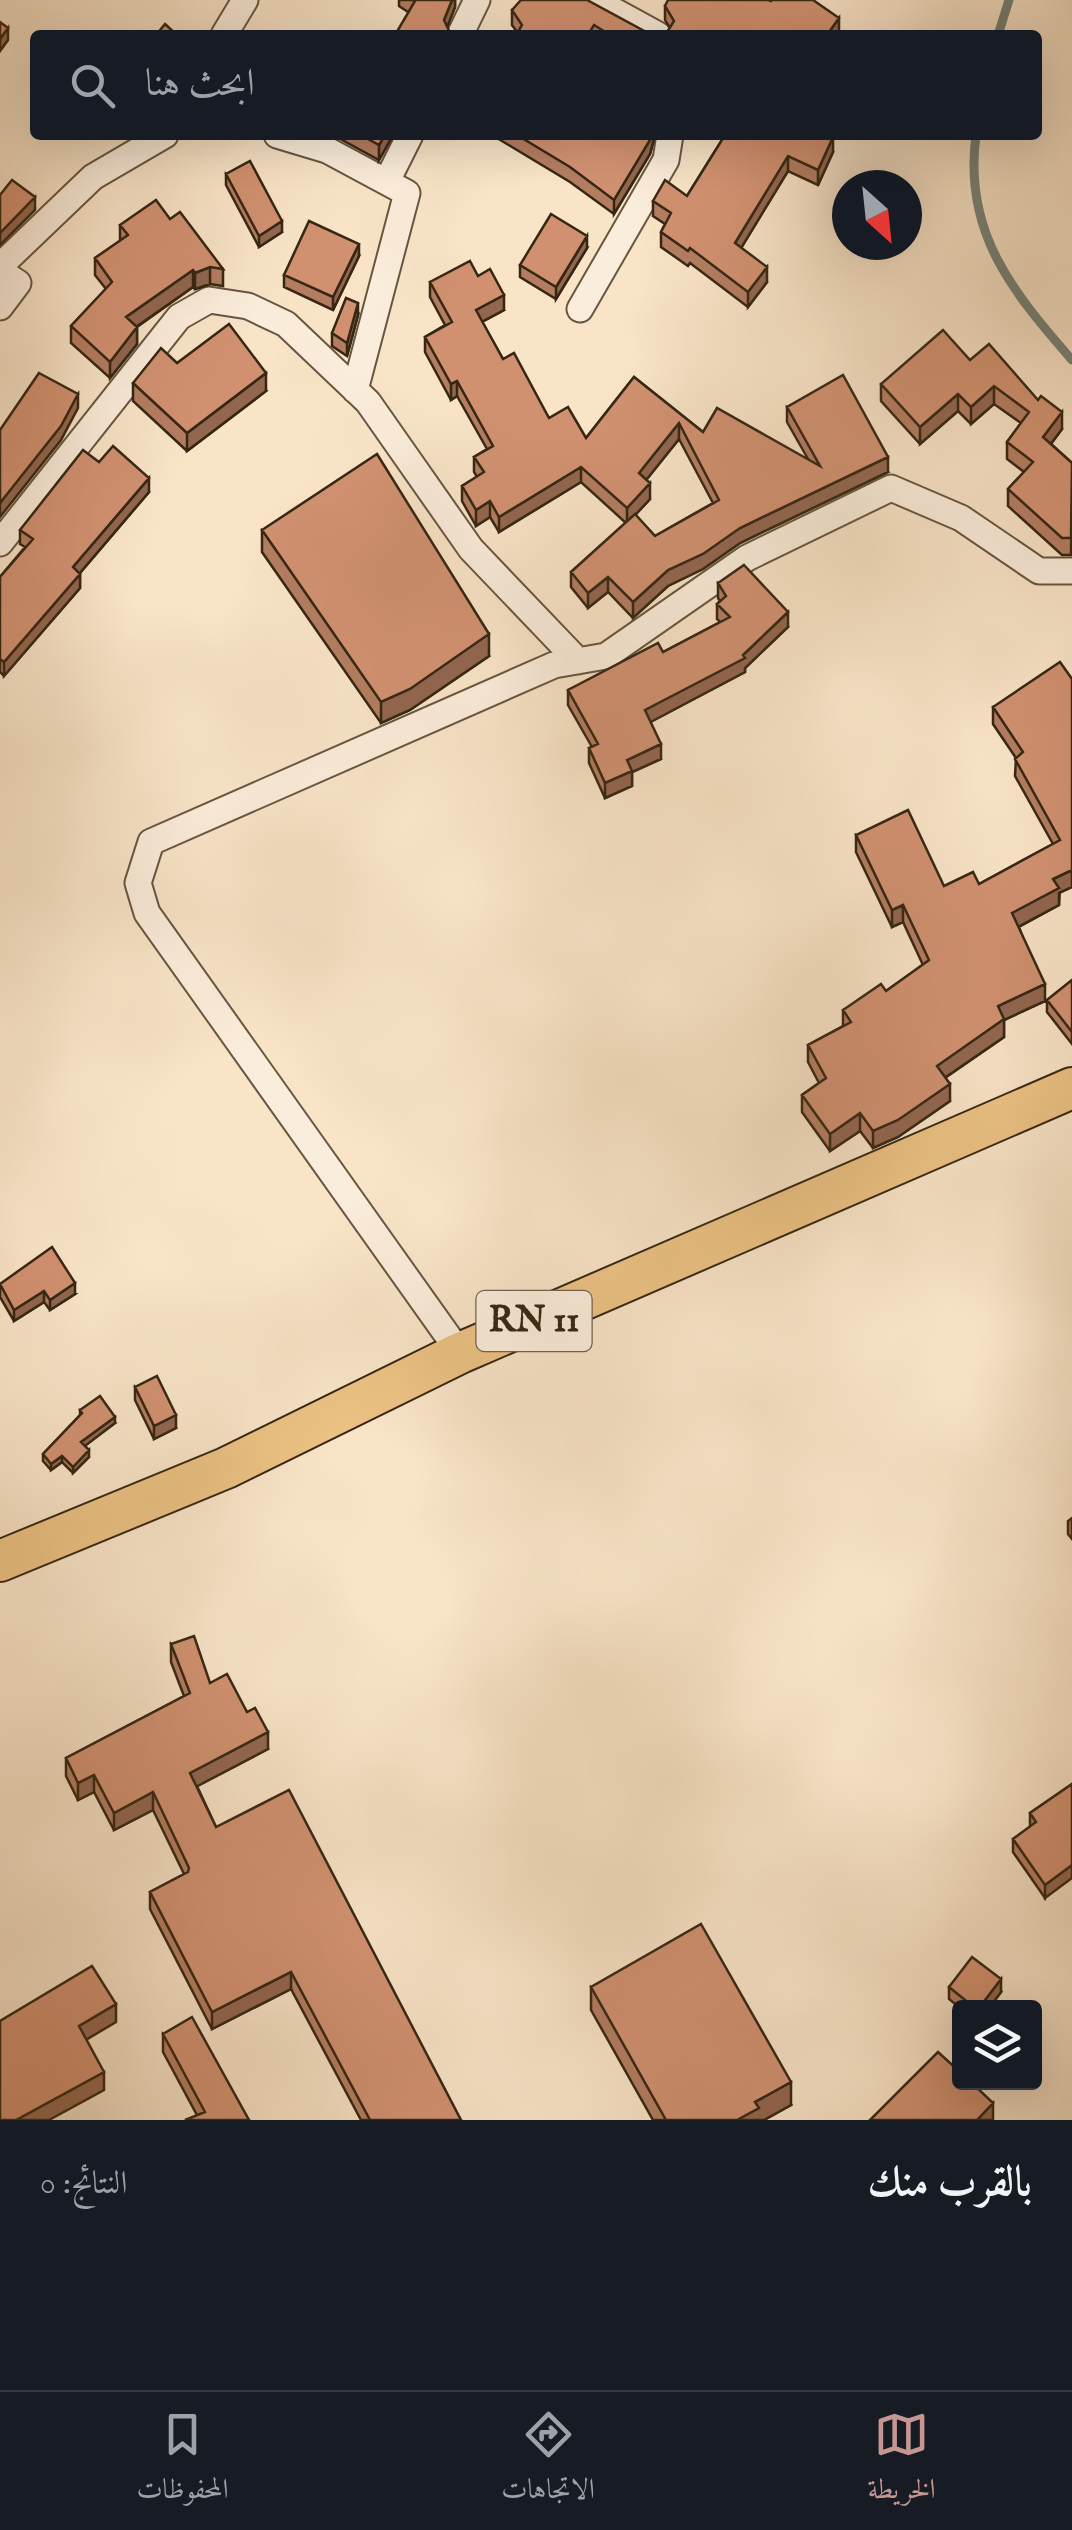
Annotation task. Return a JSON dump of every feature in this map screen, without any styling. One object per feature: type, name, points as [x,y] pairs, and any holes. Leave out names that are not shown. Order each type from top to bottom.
[{"type":"main road","name":"RN 11","points":[[0,1561],[226,1468],[460,1353],[1072,1088]]},
{"type":"street","points":[[227,30],[245,0]]},
{"type":"street","points":[[462,30],[477,0]]},
{"type":"street","points":[[594,0],[649,30]]},
{"type":"street","points":[[0,307],[18,283],[0,268],[94,177],[156,140]]},
{"type":"street","points":[[294,140],[327,150],[408,192],[356,390]]},
{"type":"street","points":[[387,181],[408,140]]},
{"type":"street","points":[[580,310],[666,160],[669,140]]},
{"type":"street","points":[[0,544],[180,317],[210,300],[248,306],[286,324],[368,402],[471,549],[578,661]]},
{"type":"street","points":[[460,1353],[147,913],[138,883],[151,842],[554,665],[606,656],[748,558],[891,488],[961,518],[1040,572],[1072,571]]},
{"type":"building","points":[[452,0],[444,20],[449,30],[398,30],[415,1]]},
{"type":"building","points":[[521,0],[587,0],[643,30],[602,30],[594,25],[591,30],[519,30],[522,25],[512,10]]},
{"type":"building","points":[[668,0],[813,0],[839,18],[831,30],[668,30],[674,21],[665,6]]},
{"type":"building","points":[[0,22],[8,28],[0,39]]},
{"type":"building","points":[[525,140],[650,140],[614,200]]},
{"type":"building","points":[[722,140],[832,140],[818,170],[788,156],[735,243],[767,267],[748,292],[690,248],[688,251],[661,232],[671,213],[653,201],[665,180],[687,196]]},
{"type":"building","points":[[250,161],[282,221],[259,236],[226,174]]},
{"type":"building","points":[[12,180],[35,197],[0,233],[0,195]]},
{"type":"building","points":[[156,200],[170,219],[180,212],[223,269],[210,267],[195,273],[193,270],[126,317],[137,327],[110,362],[71,326],[112,282],[95,258],[128,235],[120,225]]},
{"type":"building","points":[[551,214],[587,236],[556,287],[520,265]]},
{"type":"building","points":[[309,221],[359,244],[333,297],[284,275]]},
{"type":"building","points":[[470,261],[478,276],[490,269],[504,295],[476,310],[503,359],[514,353],[549,418],[568,407],[586,438],[634,377],[703,432],[717,408],[820,466],[787,407],[843,375],[888,457],[740,528],[703,554],[668,570],[633,602],[608,577],[588,593],[571,572],[635,514],[655,536],[719,500],[679,423],[639,473],[650,483],[627,508],[581,467],[499,517],[490,501],[476,510],[462,486],[484,472],[474,457],[493,446],[457,381],[451,384],[425,337],[452,322],[430,282]]},
{"type":"building","points":[[346,298],[358,303],[347,343],[332,333]]},
{"type":"building","points":[[229,324],[266,373],[187,433],[133,383],[161,348],[177,363]]},
{"type":"building","points":[[943,330],[970,360],[989,344],[1038,400],[1041,396],[1062,412],[1043,437],[1072,463],[1071,538],[1062,538],[1008,489],[1033,462],[1007,442],[1029,412],[994,386],[971,407],[958,394],[920,427],[881,384]]},
{"type":"building","points":[[39,373],[78,394],[61,426],[0,503],[0,430]]},
{"type":"building","points":[[113,446],[149,478],[73,567],[80,574],[4,662],[0,659],[0,577],[33,539],[20,530],[83,450],[99,462]]},
{"type":"building","points":[[377,454],[489,634],[410,689],[381,702],[262,530]]},
{"type":"building","points":[[744,565],[788,612],[743,655],[745,658],[645,710],[661,744],[627,760],[632,771],[605,783],[589,748],[598,744],[568,690],[658,643],[663,652],[730,617],[717,604],[726,596],[718,583]]},
{"type":"building","points":[[1060,662],[1072,679],[1072,870],[1053,879],[1059,888],[1012,913],[1045,984],[998,1006],[1004,1019],[937,1066],[950,1084],[898,1120],[873,1131],[860,1113],[830,1134],[802,1095],[826,1078],[808,1045],[851,1022],[843,1010],[881,984],[886,991],[929,960],[903,905],[892,910],[856,835],[908,810],[944,886],[973,872],[979,884],[1060,840],[1015,759],[1023,752],[993,707]]},
{"type":"building","points":[[1072,980],[1072,1032],[1047,1000]]},
{"type":"building","points":[[52,1247],[75,1283],[50,1300],[44,1291],[14,1310],[0,1284]]},
{"type":"building","points":[[157,1376],[176,1415],[154,1426],[135,1387]]},
{"type":"building","points":[[100,1396],[115,1417],[81,1442],[89,1450],[73,1467],[62,1456],[51,1464],[43,1454],[82,1413],[80,1410]]},
{"type":"building","points":[[194,1636],[210,1683],[227,1674],[247,1712],[255,1708],[268,1732],[190,1773],[216,1827],[289,1790],[461,2120],[370,2120],[291,1972],[212,2012],[150,1892],[189,1868],[153,1792],[114,1813],[94,1775],[78,1783],[66,1758],[190,1693],[171,1644]]},
{"type":"building","points":[[1072,1784],[1072,1865],[1045,1885],[1013,1839],[1036,1822],[1030,1813]]},
{"type":"building","points":[[701,1924],[791,2082],[755,2102],[759,2108],[737,2120],[666,2120],[591,1987]]},
{"type":"building","points":[[972,1957],[1001,1979],[985,2000],[965,2000],[949,1987]]},
{"type":"building","points":[[92,1966],[116,2004],[79,2026],[104,2072],[16,2120],[0,2120],[0,2021]]},
{"type":"building","points":[[192,2017],[249,2120],[185,2120],[205,2112],[163,2034]]},
{"type":"building","points":[[938,2052],[952,2065],[952,2090],[979,2090],[993,2103],[977,2120],[870,2120]]},
{"type":"waterway","points":[[1000,30],[1009,0]]},
{"type":"waterway","points":[[976,140],[977,201],[985,231],[1012,284],[1072,360]]}]
